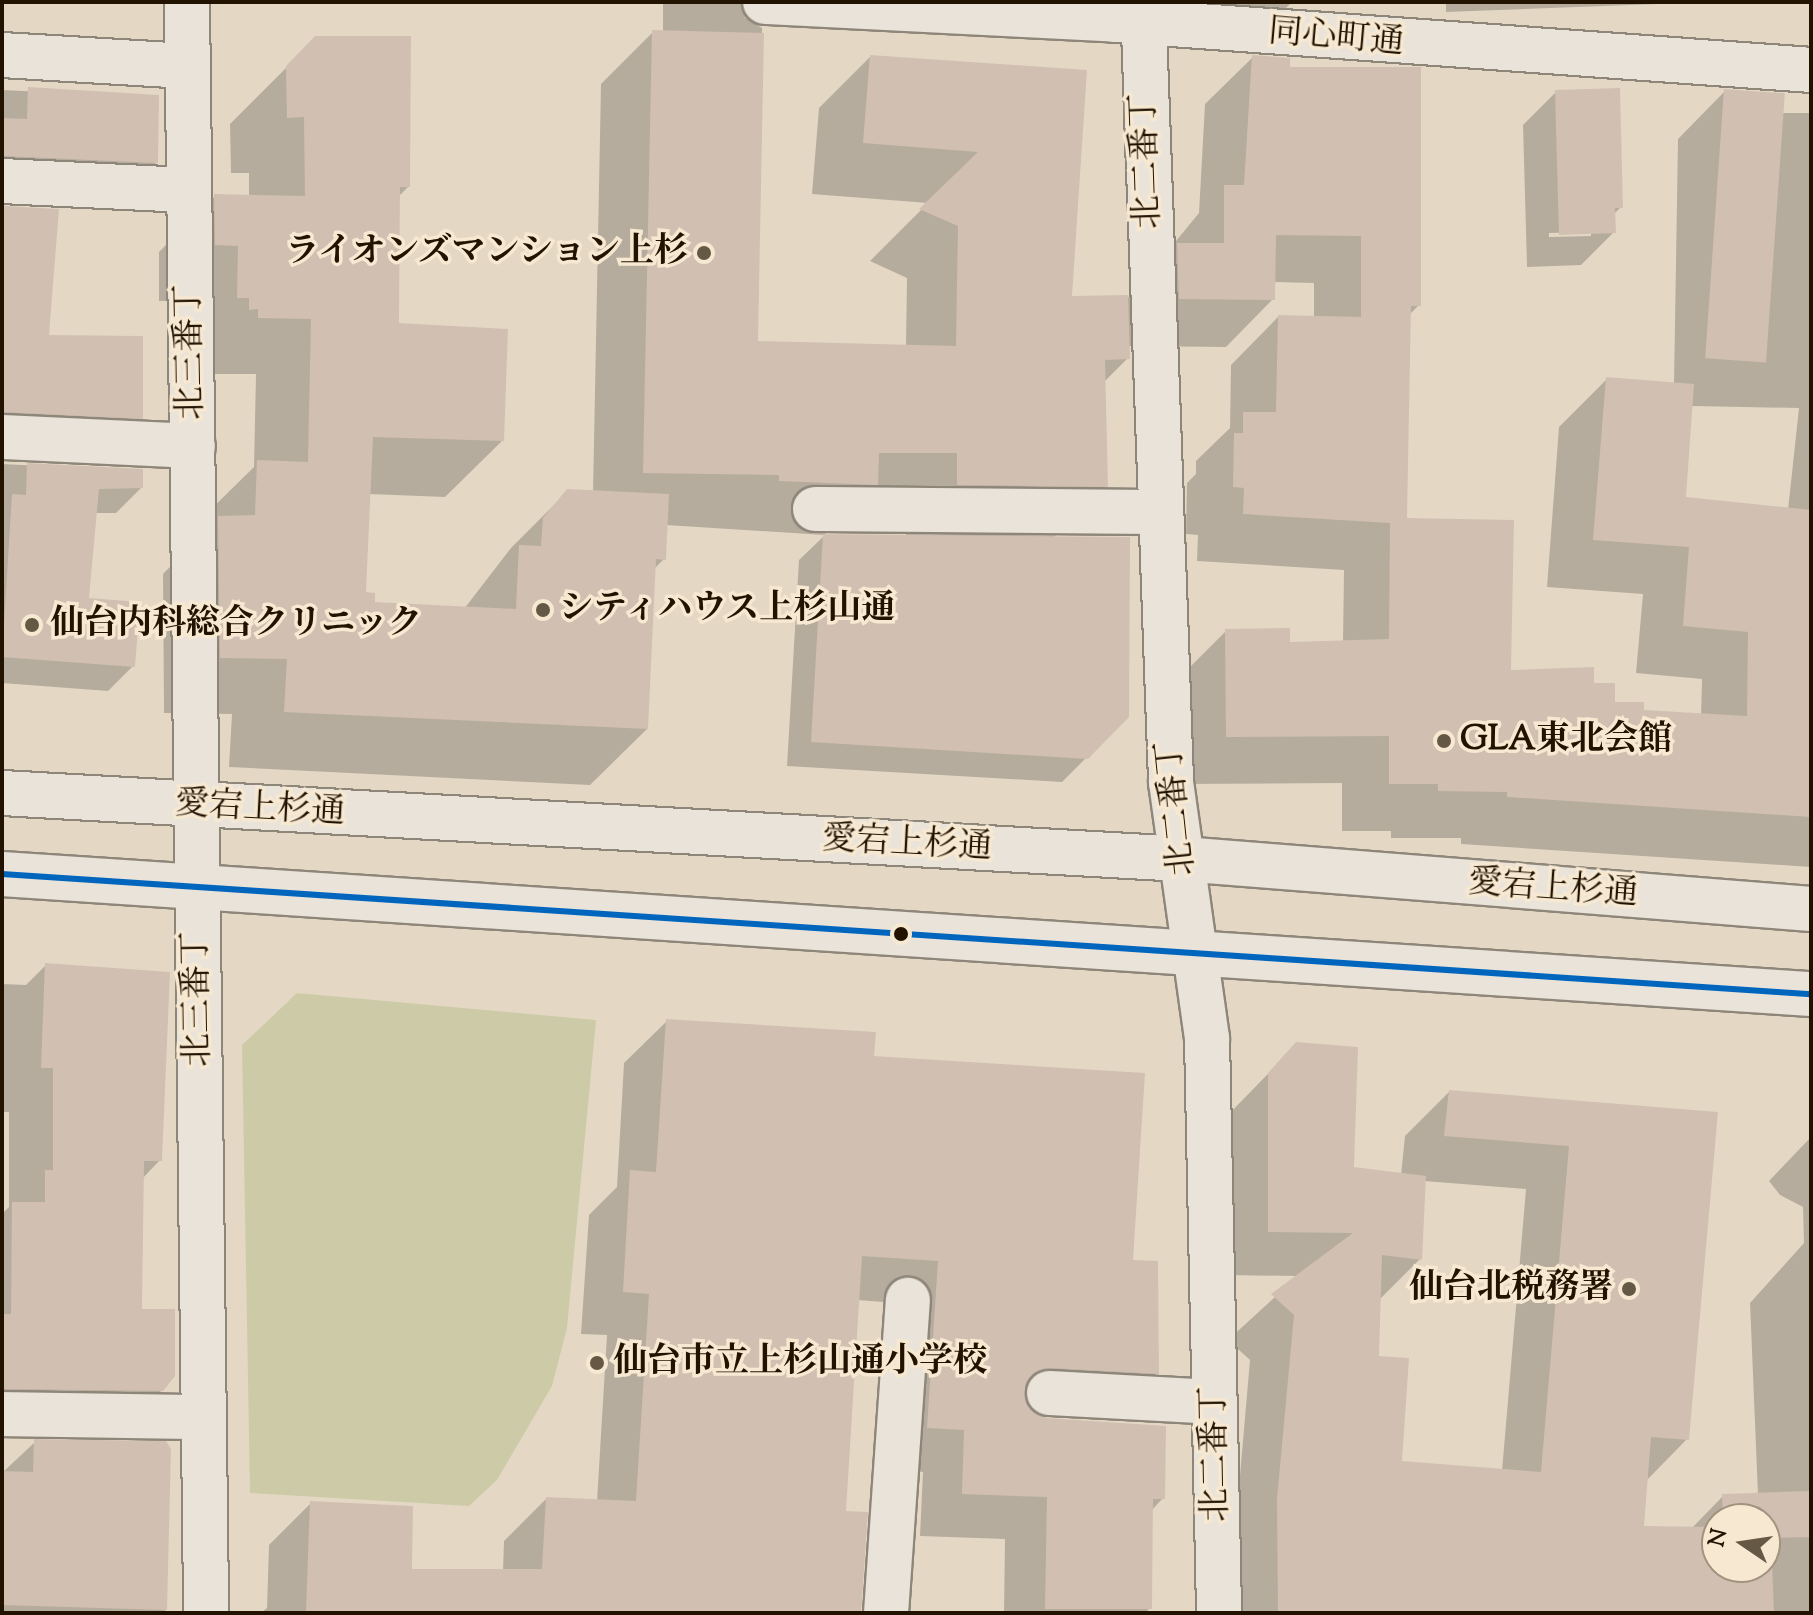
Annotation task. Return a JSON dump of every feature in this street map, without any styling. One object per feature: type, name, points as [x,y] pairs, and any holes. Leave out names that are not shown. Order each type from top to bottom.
[{"type":"street","name":"北三番丁","points":[[187,2],[206,1613]]},
{"type":"street","name":"同心町通","points":[[765,2],[1144,12],[1811,70]]},
{"type":"street","name":"北二番丁","points":[[1144,12],[1159,512],[1171,782],[1207,1038],[1219,1613]]},
{"type":"street","points":[[2,55],[187,66]]},
{"type":"street","points":[[2,181],[189,190]]},
{"type":"street","points":[[2,437],[193,446]]},
{"type":"street","points":[[815,509],[1159,512]]},
{"type":"street","name":"愛宕上杉通","points":[[2,793],[1182,859],[1811,909]]},
{"type":"street","points":[[2,874],[1811,994]]},
{"type":"street","points":[[886,1613],[908,1300]]},
{"type":"street","points":[[1049,1393],[1214,1402]]},
{"type":"street","points":[[2,1414],[202,1417]]},
{"type":"shaded area","points":[[297,993],[596,1020],[567,1328],[552,1386],[497,1480],[469,1506],[250,1493],[242,1045]]},
{"type":"building","points":[[652,30],[764,33],[758,341],[956,346],[958,226],[919,209],[978,152],[863,143],[870,55],[1087,70],[1072,296],[1128,295],[1130,359],[1105,360],[1108,487],[957,485],[957,453],[879,453],[878,485],[779,481],[779,475],[643,473]]},
{"type":"building","points":[[315,36],[411,36],[410,187],[400,187],[399,323],[508,329],[504,441],[373,437],[366,592],[375,593],[375,602],[516,609],[519,545],[541,546],[543,518],[567,489],[669,494],[666,560],[656,559],[648,729],[284,712],[287,659],[220,658],[218,516],[255,515],[257,460],[308,462],[311,319],[258,318],[258,309],[249,310],[249,298],[237,298],[238,246],[215,245],[214,194],[305,196],[304,117],[287,118],[286,66]]},
{"type":"building","points":[[1252,55],[1290,58],[1290,67],[1421,67],[1421,306],[1411,306],[1407,518],[1514,520],[1511,670],[1594,667],[1594,683],[1615,683],[1615,702],[1644,702],[1644,710],[1747,716],[1748,632],[1683,626],[1689,547],[1593,540],[1606,377],[1694,384],[1686,497],[1811,510],[1811,817],[1507,797],[1507,792],[1438,791],[1438,784],[1389,784],[1389,736],[1226,737],[1225,629],[1290,628],[1290,642],[1389,639],[1390,523],[1243,514],[1244,488],[1233,487],[1234,433],[1243,433],[1243,412],[1276,412],[1278,315],[1361,317],[1361,236],[1276,235],[1275,300],[1179,299],[1177,243],[1224,243],[1224,185],[1244,185]]},
{"type":"building","points":[[28,87],[159,95],[158,163],[2,156],[2,118],[27,119]]},
{"type":"building","points":[[1620,88],[1623,208],[1615,208],[1616,233],[1559,235],[1555,90]]},
{"type":"building","points":[[1724,89],[1785,93],[1766,363],[1705,358]]},
{"type":"building","points":[[2,206],[59,209],[49,335],[143,336],[143,419],[2,412]]},
{"type":"building","points":[[27,463],[143,469],[143,488],[99,489],[89,598],[140,602],[135,667],[2,657],[12,494],[26,495]]},
{"type":"building","points":[[823,534],[1130,537],[1129,717],[1088,759],[811,742]]},
{"type":"building","points":[[45,963],[170,972],[162,1161],[144,1161],[142,1309],[175,1309],[175,1376],[163,1391],[2,1389],[2,1314],[11,1314],[12,1202],[45,1202],[45,1170],[53,1170],[53,1068],[41,1068]]},
{"type":"building","points":[[666,1019],[876,1032],[874,1056],[1145,1073],[1133,1260],[1158,1261],[1159,1374],[1050,1368],[1029,1379],[1024,1392],[1027,1405],[1047,1418],[1166,1426],[1165,1499],[1153,1499],[1152,1609],[1045,1609],[1047,1497],[962,1494],[964,1430],[927,1428],[938,1261],[862,1256],[846,1511],[868,1512],[861,1613],[306,1613],[310,1501],[413,1506],[412,1569],[542,1569],[546,1497],[636,1501],[649,1294],[623,1292],[630,1170],[656,1172]]},
{"type":"building","points":[[1296,1042],[1358,1047],[1354,1167],[1426,1176],[1422,1260],[1382,1255],[1379,1356],[1409,1358],[1402,1461],[1541,1472],[1569,1146],[1444,1136],[1449,1090],[1718,1112],[1689,1440],[1651,1437],[1644,1526],[1701,1527],[1701,1583],[1773,1583],[1774,1613],[1278,1613],[1277,1499],[1294,1315],[1271,1294],[1353,1233],[1268,1232],[1268,1073]]},
{"type":"building","points":[[34,1439],[166,1441],[171,1449],[167,1610],[2,1605],[2,1471],[33,1472]]},
{"type":"building","points":[[1811,1491],[1811,1537],[1781,1538],[1781,1503],[1722,1503],[1722,1494]]},
{"type":"transit line","points":[[2,874],[1811,994]]},
{"type":"place","name":"ライオンズマンション上杉","points":[[704,253]]},
{"type":"place","name":"シティハウス上杉山通","points":[[543,610]]},
{"type":"place","name":"仙台内科総合クリニック","points":[[32,625]]},
{"type":"place","name":"GLA東北会館","points":[[1444,741]]},
{"type":"place","name":"仙台北税務署","points":[[1629,1289]]},
{"type":"place","name":"仙台市立上杉山通小学校","points":[[597,1363]]}]
